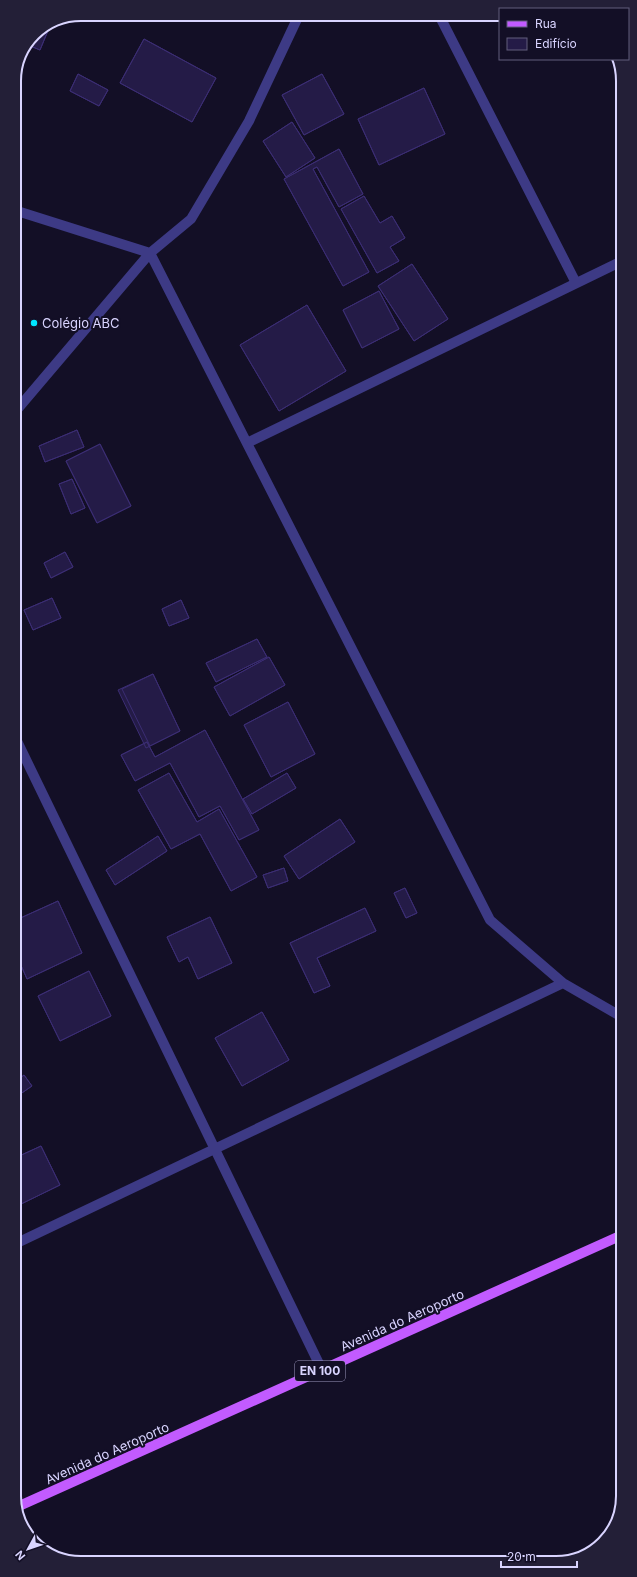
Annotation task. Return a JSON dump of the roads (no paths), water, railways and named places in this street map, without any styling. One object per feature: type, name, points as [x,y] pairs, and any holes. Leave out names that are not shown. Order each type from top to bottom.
[{"type":"main road","name":"Avenida do Aeroporto","points":[[22,1505],[616,1237]]},
{"type":"street","points":[[21,405],[150,253],[191,219],[249,121],[296,21]]},
{"type":"street","points":[[442,21],[576,283]]},
{"type":"street","points":[[21,212],[150,253],[490,920],[563,983],[616,1014]]},
{"type":"street","points":[[247,442],[616,264]]},
{"type":"street","points":[[21,749],[322,1370]]},
{"type":"street","points":[[21,1240],[563,983]]},
{"type":"place","name":"Colégio ABC","points":[[34,323]]}]
